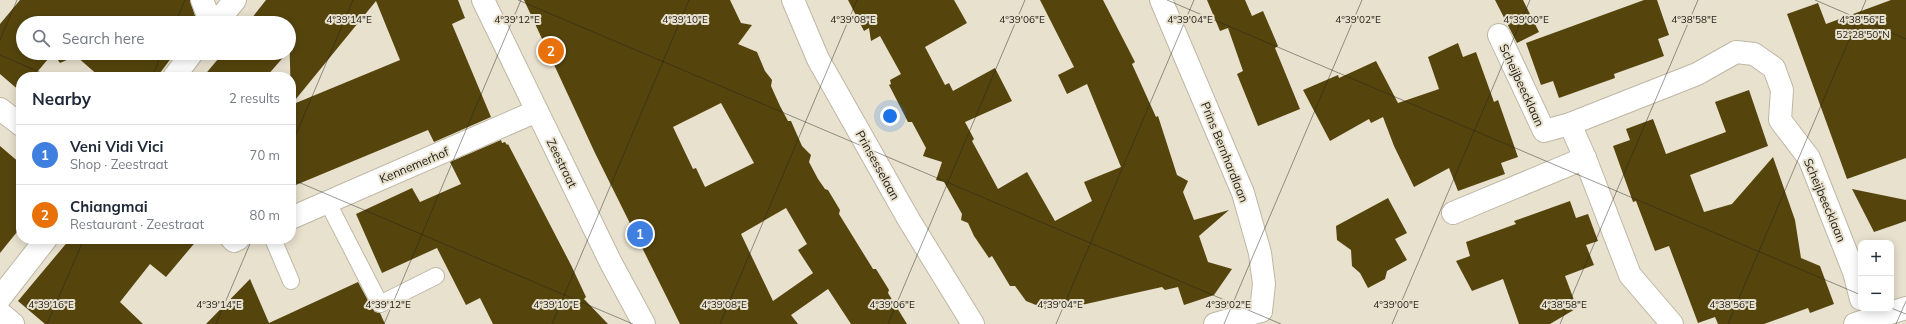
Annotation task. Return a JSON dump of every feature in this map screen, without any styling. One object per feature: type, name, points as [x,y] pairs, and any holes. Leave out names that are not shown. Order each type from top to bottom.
[{"type":"street","points":[[202,0],[208,16]]},
{"type":"street","points":[[222,16],[235,0]]},
{"type":"street","name":"Zeestraat","points":[[483,0],[611,263],[644,324]]},
{"type":"street","name":"Prinsesselaan","points":[[793,0],[822,66],[909,220],[973,324]]},
{"type":"street","name":"Prins Bernhardlaan","points":[[1161,0],[1243,193],[1260,253],[1266,318]]},
{"type":"street","name":"Scheijbeecklaan","points":[[1499,35],[1544,131],[1570,124],[1697,74],[1736,52],[1754,54],[1774,68],[1782,90],[1780,120],[1809,158],[1854,272],[1858,287]]},
{"type":"street","points":[[178,72],[187,60]]},
{"type":"street","points":[[0,109],[16,121]]},
{"type":"street","name":"Kennemerhof","points":[[296,216],[537,111]]},
{"type":"street","points":[[1570,124],[1586,158],[1630,275],[1672,324]]},
{"type":"street","points":[[1453,213],[1586,158]]},
{"type":"street","points":[[0,298],[42,244]]},
{"type":"street","points":[[1862,318],[1906,308]]},
{"type":"street","points":[[0,313],[13,324]]},
{"type":"street","points":[[1215,324],[1266,318]]},
{"type":"lane","points":[[328,203],[380,304],[436,276]]},
{"type":"lane","points":[[275,244],[291,281]]},
{"type":"building","points":[[20,0],[190,0],[195,16],[16,16],[16,60],[47,60],[37,72],[16,72],[16,88],[0,74],[0,24]]},
{"type":"building","points":[[266,0],[458,0],[465,18],[452,24],[491,117],[434,142],[428,130],[296,185],[296,103],[400,60],[376,1],[296,99],[296,72],[290,72],[290,60],[296,60],[296,16],[253,16]]},
{"type":"building","points":[[524,0],[730,0],[741,23],[752,25],[738,44],[757,52],[765,71],[772,80],[771,86],[780,106],[788,121],[791,121],[802,146],[811,155],[809,162],[818,179],[825,189],[828,190],[840,210],[839,214],[873,269],[876,269],[886,285],[889,290],[888,293],[907,324],[851,324],[828,289],[791,315],[798,324],[680,324],[595,153]],"holes":[[[721,103],[754,163],[705,187],[696,168],[693,169],[673,127]],[[786,208],[807,244],[798,250],[813,273],[773,301],[741,234]]]},
{"type":"building","points":[[848,0],[954,0],[967,23],[925,47],[945,85],[949,83],[953,91],[995,68],[1012,101],[965,122],[974,139],[972,141],[998,189],[1027,172],[1055,221],[1092,201],[1084,182],[1121,167],[1087,84],[1067,94],[1058,75],[1074,67],[1040,0],[1103,0],[1135,62],[1132,64],[1156,117],[1158,116],[1177,175],[1188,181],[1183,192],[1194,220],[1229,210],[1199,236],[1208,262],[1232,269],[1214,295],[1184,305],[1178,287],[1165,290],[1162,287],[1068,308],[1064,304],[1046,309],[1026,301],[1015,286],[1010,286],[992,256],[989,258],[974,236],[968,223],[961,220],[962,214],[944,182],[936,180],[942,162],[923,156],[926,148],[912,122],[908,122],[889,85],[891,84],[890,80],[901,74],[880,36],[871,41],[869,28],[864,31]]},
{"type":"building","points":[[1207,0],[1245,0],[1252,16],[1263,11],[1278,46],[1275,48],[1300,109],[1258,126],[1237,74],[1243,71],[1228,28],[1220,31]]},
{"type":"building","points":[[1495,0],[1523,0],[1539,32],[1517,43]]},
{"type":"building","points":[[1644,0],[1657,0],[1669,35],[1658,39],[1664,56],[1614,74],[1615,78],[1559,98],[1553,81],[1541,85],[1526,43]]},
{"type":"building","points":[[1891,0],[1906,0],[1906,158],[1847,179],[1787,14],[1818,3],[1826,24]]},
{"type":"building","points":[[1458,43],[1463,57],[1476,52],[1494,102],[1498,100],[1518,157],[1501,163],[1505,174],[1458,191],[1449,168],[1414,187],[1394,146],[1383,117],[1371,123],[1369,119],[1330,141],[1303,90],[1338,75],[1339,78],[1376,61],[1398,103],[1439,89],[1428,57]]},
{"type":"building","points":[[58,60],[67,60],[60,63]]},
{"type":"building","points":[[81,60],[170,60],[161,72],[94,72]]},
{"type":"building","points":[[217,60],[281,60],[270,72],[207,72]]},
{"type":"building","points":[[1749,90],[1768,146],[1690,175],[1704,212],[1732,204],[1773,157],[1795,220],[1801,258],[1820,266],[1834,304],[1810,313],[1808,308],[1764,324],[1718,324],[1715,317],[1698,323],[1669,246],[1655,251],[1636,201],[1633,202],[1613,146],[1630,140],[1626,129],[1653,119],[1666,154],[1726,132],[1715,102]]},
{"type":"building","points":[[501,140],[502,143],[505,142],[507,145],[508,144],[571,265],[586,297],[584,299],[608,324],[493,324],[480,298],[466,305],[437,248],[382,273],[356,214],[412,188],[420,202],[461,184],[450,162]]},
{"type":"building","points":[[0,146],[16,160],[16,233],[0,253]]},
{"type":"building","points":[[1852,189],[1906,200],[1906,221],[1874,232]]},
{"type":"building","points":[[1388,198],[1407,233],[1395,239],[1407,260],[1387,271],[1385,279],[1368,288],[1360,273],[1352,266],[1351,250],[1337,240],[1336,226]]},
{"type":"building","points":[[1570,201],[1576,218],[1588,214],[1598,241],[1586,245],[1594,265],[1565,276],[1577,308],[1550,324],[1519,324],[1503,279],[1472,291],[1456,261],[1470,256],[1466,242],[1516,224],[1514,221]]},
{"type":"building","points":[[66,244],[194,244],[166,277],[150,264],[120,302],[143,324],[45,324],[18,301]]},
{"type":"building","points":[[250,279],[269,323],[358,282],[372,308],[375,312],[380,313],[385,324],[206,324]]},
{"type":"place","name":"Chiangmai","points":[[551,51]]},
{"type":"place","name":"Veni Vidi Vici","points":[[640,234]]}]
